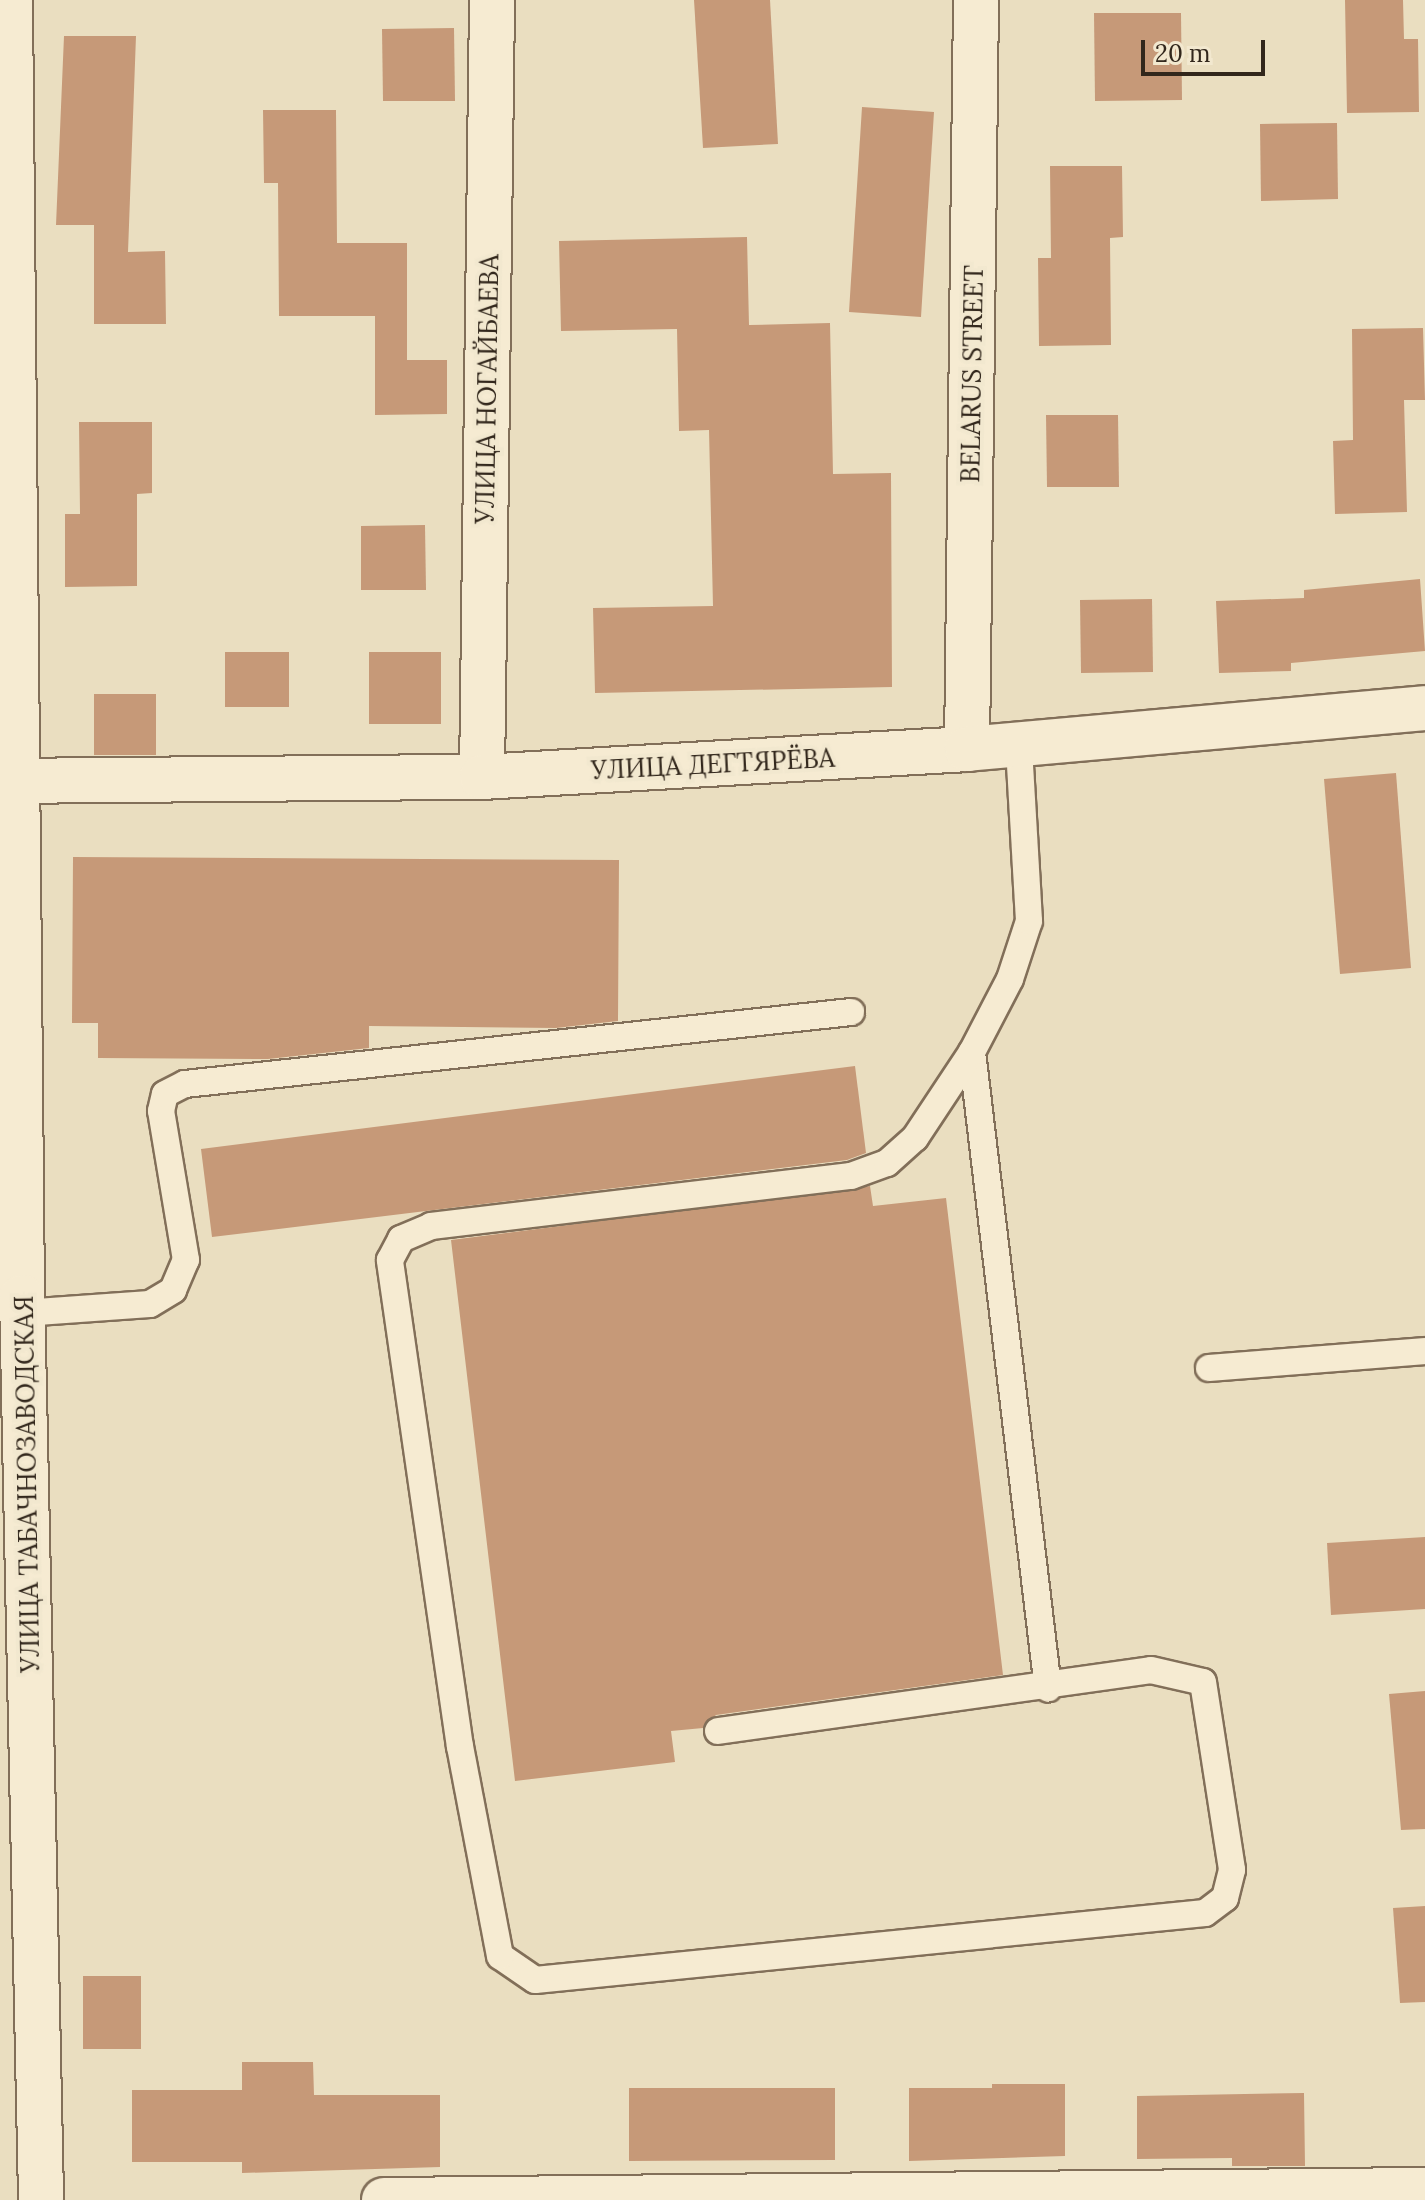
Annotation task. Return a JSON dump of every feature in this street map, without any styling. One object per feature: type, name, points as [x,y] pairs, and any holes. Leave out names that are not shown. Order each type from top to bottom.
[{"type":"street","name":"УЛИЦА ТАБАЧНОЗАВОДСКАЯ","points":[[10,0],[8,781],[17,1750],[41,2200]]},
{"type":"street","name":"УЛИЦА НОГАЙБАЕВА","points":[[482,777],[492,0]]},
{"type":"street","name":"BELARUS STREET","points":[[967,749],[976,0]]},
{"type":"street","name":"УЛИЦА ДЕГТЯРЁВА","points":[[8,781],[482,777],[967,749],[1425,708]]},
{"type":"street","points":[[384,2200],[1425,2190]]},
{"type":"lane","points":[[718,1731],[1048,1688],[1151,1670],[1203,1682],[1232,1870],[1225,1898],[1205,1913],[535,1980],[500,1956],[460,1747],[390,1260],[401,1239],[431,1226],[851,1176],[887,1163],[915,1138],[972,1052],[1010,979],[1029,921],[1019,745]]},
{"type":"lane","points":[[15,1302],[150,1304],[173,1290],[186,1260],[161,1111],[165,1094],[185,1084],[851,1012]]},
{"type":"lane","points":[[972,1052],[1048,1688]]},
{"type":"lane","points":[[1209,1368],[1425,1351]]},
{"type":"building","points":[[694,0],[770,0],[778,144],[703,148]]},
{"type":"building","points":[[1345,0],[1403,0],[1404,39],[1418,39],[1419,112],[1347,113]]},
{"type":"building","points":[[1094,13],[1181,13],[1182,100],[1095,101]]},
{"type":"building","points":[[454,28],[455,101],[383,101],[382,29]]},
{"type":"building","points":[[64,36],[136,36],[128,252],[165,251],[166,324],[94,324],[94,225],[56,225]]},
{"type":"building","points":[[862,107],[934,112],[921,317],[849,312]]},
{"type":"building","points":[[263,110],[336,110],[337,243],[407,243],[407,360],[447,360],[447,414],[375,415],[375,316],[279,316],[278,183],[264,183]]},
{"type":"building","points":[[1337,123],[1338,199],[1261,201],[1260,124]]},
{"type":"building","points":[[1050,166],[1122,166],[1123,237],[1110,238],[1111,345],[1039,346],[1038,258],[1051,258]]},
{"type":"building","points":[[747,237],[749,325],[830,323],[833,474],[891,473],[892,687],[595,693],[593,608],[713,606],[709,430],[679,431],[677,329],[561,331],[559,241]]},
{"type":"building","points":[[1423,328],[1425,400],[1404,400],[1407,512],[1335,514],[1333,441],[1353,440],[1352,329]]},
{"type":"building","points":[[1046,415],[1118,415],[1119,487],[1047,487]]},
{"type":"building","points":[[79,422],[152,422],[152,493],[137,494],[137,586],[65,587],[65,514],[80,514]]},
{"type":"building","points":[[425,525],[426,590],[361,590],[361,526]]},
{"type":"building","points":[[1420,579],[1425,651],[1291,663],[1291,671],[1219,673],[1216,601],[1304,598],[1304,590]]},
{"type":"building","points":[[1152,599],[1153,672],[1081,673],[1080,600]]},
{"type":"building","points":[[225,652],[289,652],[289,707],[225,707]]},
{"type":"building","points":[[369,652],[441,652],[441,724],[369,724]]},
{"type":"building","points":[[94,694],[156,694],[156,755],[94,755]]},
{"type":"building","points":[[1396,773],[1411,968],[1340,974],[1324,779]]},
{"type":"building","points":[[73,857],[619,860],[618,1021],[556,1028],[369,1026],[369,1048],[268,1059],[98,1058],[98,1023],[72,1023]]},
{"type":"building","points":[[855,1066],[866,1153],[847,1160],[212,1237],[201,1149]]},
{"type":"building","points":[[870,1186],[873,1206],[946,1198],[1003,1675],[716,1715],[703,1728],[671,1731],[675,1762],[515,1781],[451,1240]]},
{"type":"building","points":[[1425,1537],[1425,1609],[1331,1615],[1327,1543]]},
{"type":"building","points":[[1425,1691],[1425,1829],[1401,1830],[1389,1694]]},
{"type":"building","points":[[1425,1906],[1425,2002],[1400,2003],[1393,1908]]},
{"type":"building","points":[[83,1976],[141,1976],[141,2049],[83,2049]]},
{"type":"building","points":[[242,2062],[313,2062],[314,2095],[440,2095],[440,2167],[242,2173],[242,2162],[132,2162],[132,2090],[242,2090]]},
{"type":"building","points":[[992,2084],[1065,2084],[1065,2156],[909,2161],[909,2088],[992,2088]]},
{"type":"building","points":[[629,2088],[835,2088],[835,2160],[629,2161]]},
{"type":"building","points":[[1304,2093],[1305,2166],[1232,2166],[1232,2158],[1137,2159],[1137,2096]]}]
